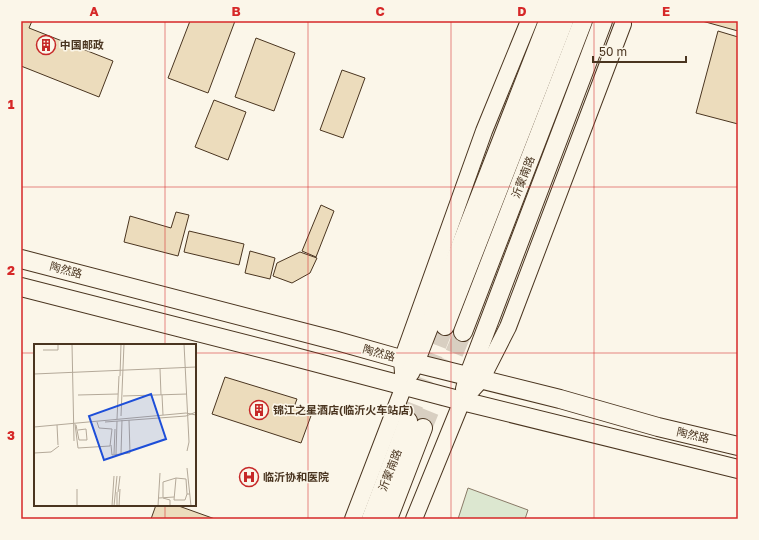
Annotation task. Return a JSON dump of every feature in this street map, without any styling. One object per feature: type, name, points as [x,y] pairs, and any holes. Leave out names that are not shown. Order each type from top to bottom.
[{"type":"main road","points":[[404,386],[409,362],[548,21]]},
{"type":"main road","name":"沂蒙南路","points":[[445,326],[564,21]]},
{"type":"main road","name":"沂蒙南路","points":[[463,332],[583,21]]},
{"type":"main road","points":[[462,401],[474,379],[603,21]]},
{"type":"main road","name":"陶然路","points":[[21,259],[337,341],[474,379],[560,399],[658,427],[738,446]]},
{"type":"main road","name":"陶然路","points":[[21,287],[462,401],[738,469]]},
{"type":"main road","name":"沂蒙南路","points":[[371,519],[416,424],[388,519]]},
{"type":"street","points":[[409,362],[484,131],[529,21]]},
{"type":"street","points":[[474,379],[508,327],[623,24]]},
{"type":"street","points":[[353,519],[404,386]]},
{"type":"street","points":[[414,519],[462,401]]},
{"type":"green space","points":[[468,488],[528,510],[525,519],[458,519]]},
{"type":"building","name":"中国邮政","points":[[21,21],[32,21],[29,28],[113,61],[99,97],[21,66]]},
{"type":"building","points":[[190,21],[235,21],[208,93],[168,78]]},
{"type":"building","points":[[702,21],[738,21],[738,31]]},
{"type":"building","points":[[718,31],[738,37],[738,124],[696,113]]},
{"type":"building","points":[[256,38],[295,53],[274,111],[235,97]]},
{"type":"building","points":[[342,70],[365,78],[343,138],[320,130]]},
{"type":"building","points":[[214,100],[246,112],[228,160],[195,147]]},
{"type":"building","points":[[321,205],[334,211],[316,257],[302,251]]},
{"type":"building","points":[[176,212],[189,215],[178,256],[124,242],[130,216],[171,228]]},
{"type":"building","points":[[189,231],[244,244],[239,265],[184,252]]},
{"type":"building","points":[[250,251],[275,258],[270,279],[245,273]]},
{"type":"building","points":[[300,252],[317,258],[310,273],[292,283],[273,276],[277,263]]},
{"type":"building","name":"锦江之星酒店(临沂火车站店)","points":[[225,377],[297,399],[294,407],[312,413],[301,443],[212,414]]},
{"type":"building","points":[[156,506],[179,506],[215,519],[151,519]]},
{"type":"tunnel","points":[[408,421],[445,326]]},
{"type":"tunnel","points":[[423,428],[463,332]]},
{"type":"place","name":"中国邮政","points":[[46,45]]},
{"type":"place","name":"锦江之星酒店(临沂火车站店)","points":[[259,410]]},
{"type":"place","name":"临沂协和医院","points":[[249,477]]}]
